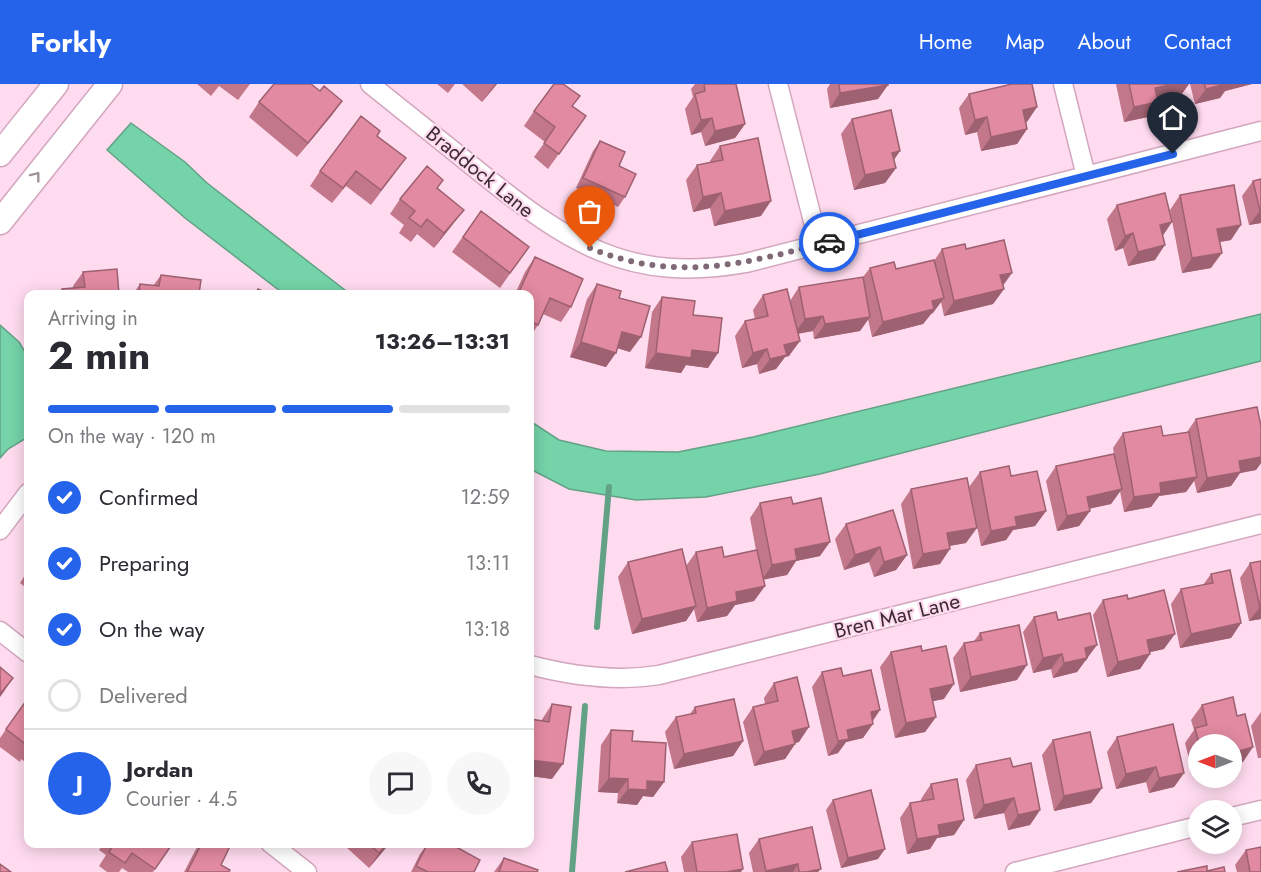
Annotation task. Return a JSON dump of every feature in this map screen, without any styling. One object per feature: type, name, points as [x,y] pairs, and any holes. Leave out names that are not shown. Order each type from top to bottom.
[{"type":"main road","points":[[0,154],[56,84]]},
{"type":"main road","points":[[0,222],[110,84]]},
{"type":"street","name":"Braddock Lane","points":[[370,84],[536,217],[576,242],[605,254],[652,266],[704,269],[746,263],[819,245],[1261,131]]},
{"type":"street","points":[[778,84],[819,245]]},
{"type":"street","points":[[1063,84],[1086,176]]},
{"type":"street","points":[[0,530],[24,498]]},
{"type":"street","name":"Bren Mar Lane","points":[[534,666],[587,677],[626,678],[659,675],[1261,524]]},
{"type":"street","points":[[0,631],[24,650]]},
{"type":"street","points":[[1242,815],[1261,810]]},
{"type":"street","points":[[1014,872],[1188,828]]},
{"type":"street","points":[[276,848],[307,872]]},
{"type":"shaded area","points":[[131,123],[185,162],[207,183],[345,290],[279,290],[185,218],[107,150]]},
{"type":"shaded area","points":[[1261,314],[1261,361],[820,474],[706,497],[636,500],[569,489],[534,471],[534,424],[559,440],[606,451],[678,452],[753,437]]},
{"type":"shaded area","points":[[0,325],[19,342],[24,350],[24,439],[8,449],[0,458]]},
{"type":"building","points":[[274,84],[311,84],[320,91],[324,86],[342,101],[308,143],[259,102]]},
{"type":"building","points":[[554,84],[563,84],[580,96],[572,106],[586,116],[559,154],[544,143],[555,127],[534,111]]},
{"type":"building","points":[[704,84],[736,84],[745,124],[715,131],[712,118],[701,120],[695,94],[705,91]]},
{"type":"building","points":[[839,84],[888,84],[888,85],[840,93]]},
{"type":"building","points":[[1012,84],[1032,84],[1037,107],[1023,110],[1027,129],[991,137],[987,117],[975,120],[969,94]]},
{"type":"building","points":[[1129,84],[1173,84],[1155,88],[1158,102],[1134,107]]},
{"type":"building","points":[[1204,84],[1226,84],[1206,89]]},
{"type":"building","points":[[891,110],[900,151],[892,153],[896,168],[865,175],[852,119]]},
{"type":"building","points":[[361,116],[380,131],[377,136],[406,158],[381,190],[356,171],[343,188],[320,171]]},
{"type":"building","points":[[758,138],[771,201],[725,211],[721,193],[703,197],[697,165],[723,160],[720,146]]},
{"type":"building","points":[[600,141],[625,152],[619,166],[636,174],[625,197],[583,178]]},
{"type":"building","points":[[427,166],[443,180],[437,188],[464,210],[444,233],[427,219],[421,227],[409,218],[415,211],[400,199]]},
{"type":"building","points":[[1261,179],[1261,210],[1260,211],[1253,181]]},
{"type":"building","points":[[1234,185],[1241,225],[1217,229],[1222,253],[1192,258],[1180,195]]},
{"type":"building","points":[[1165,193],[1172,222],[1160,225],[1165,245],[1138,252],[1133,233],[1125,236],[1117,205]]},
{"type":"building","points":[[481,211],[529,247],[510,273],[463,237]]},
{"type":"building","points":[[1004,240],[1012,273],[1000,275],[1004,289],[954,301],[942,249],[965,244],[966,249]]},
{"type":"building","points":[[535,257],[583,279],[571,307],[550,298],[538,325],[534,323],[534,290],[520,290]]},
{"type":"building","points":[[934,260],[944,298],[932,301],[934,309],[883,322],[870,268],[894,262],[896,269]]},
{"type":"building","points":[[117,269],[119,290],[62,290],[85,287],[83,272]]},
{"type":"building","points":[[161,275],[201,280],[200,290],[139,290],[140,284],[159,286]]},
{"type":"building","points":[[863,277],[870,317],[825,324],[823,316],[805,319],[799,287]]},
{"type":"building","points":[[597,284],[621,291],[619,298],[650,306],[641,337],[622,332],[616,353],[581,342]]},
{"type":"building","points":[[787,289],[800,341],[784,345],[787,355],[770,359],[767,349],[753,353],[745,321],[768,316],[763,295]]},
{"type":"building","points":[[662,297],[695,301],[693,315],[722,318],[718,353],[692,350],[691,358],[656,353]]},
{"type":"building","points":[[1257,407],[1261,426],[1261,457],[1239,461],[1241,472],[1207,478],[1196,419]]},
{"type":"building","points":[[1161,426],[1163,436],[1189,432],[1197,477],[1160,483],[1161,493],[1134,497],[1123,433]]},
{"type":"building","points":[[1114,454],[1122,489],[1087,497],[1090,511],[1067,516],[1056,466]]},
{"type":"building","points":[[1009,466],[1011,476],[1037,471],[1046,511],[1015,517],[1017,526],[991,531],[980,472]]},
{"type":"building","points":[[967,478],[977,528],[947,533],[950,549],[923,554],[911,489]]},
{"type":"building","points":[[791,497],[793,504],[821,498],[830,542],[795,549],[797,560],[772,565],[760,503]]},
{"type":"building","points":[[893,510],[907,555],[884,562],[880,547],[855,555],[846,524]]},
{"type":"building","points":[[722,547],[724,557],[757,550],[765,586],[736,592],[737,601],[707,608],[696,552]]},
{"type":"building","points":[[682,549],[696,606],[642,619],[628,562]]},
{"type":"building","points":[[1261,561],[1261,606],[1260,607],[1250,563]]},
{"type":"building","points":[[1230,570],[1241,623],[1191,634],[1181,589],[1213,583],[1211,574]]},
{"type":"building","points":[[1164,590],[1175,634],[1147,640],[1150,654],[1118,662],[1103,600],[1127,595],[1128,599]]},
{"type":"building","points":[[1056,612],[1058,620],[1090,613],[1097,645],[1085,648],[1087,658],[1064,663],[1062,654],[1043,658],[1034,617]]},
{"type":"building","points":[[1019,625],[1027,665],[971,677],[964,643],[982,640],[980,633]]},
{"type":"building","points":[[921,646],[922,651],[946,646],[954,684],[930,689],[936,717],[906,723],[891,652]]},
{"type":"building","points":[[0,667],[13,678],[0,694]]},
{"type":"building","points":[[841,668],[843,676],[871,670],[880,710],[871,712],[873,724],[847,730],[849,739],[838,741],[822,672]]},
{"type":"building","points":[[797,677],[809,727],[792,731],[795,744],[764,752],[753,707],[778,701],[774,683]]},
{"type":"building","points":[[1233,697],[1237,716],[1245,714],[1253,747],[1242,750],[1242,734],[1196,734],[1195,728],[1207,725],[1202,705]]},
{"type":"building","points":[[734,699],[743,741],[684,754],[676,717],[696,713],[695,707]]},
{"type":"building","points":[[24,704],[24,743],[6,729]]},
{"type":"building","points":[[552,704],[571,707],[563,764],[534,760],[534,720],[549,722]]},
{"type":"building","points":[[1173,724],[1184,773],[1159,778],[1156,767],[1126,774],[1117,737]]},
{"type":"building","points":[[611,730],[633,731],[632,741],[666,743],[664,782],[647,781],[647,790],[628,789],[628,779],[609,778]]},
{"type":"building","points":[[1090,732],[1102,788],[1064,796],[1053,740]]},
{"type":"building","points":[[1010,758],[1013,767],[1031,763],[1040,810],[1018,815],[1014,798],[984,805],[976,765]]},
{"type":"building","points":[[957,779],[964,820],[938,825],[940,835],[917,839],[910,803],[934,799],[931,784]]},
{"type":"building","points":[[871,790],[885,849],[848,858],[833,800]]},
{"type":"building","points":[[812,827],[821,869],[799,872],[798,864],[766,871],[759,839]]},
{"type":"building","points":[[737,834],[743,869],[726,872],[697,872],[692,842]]},
{"type":"building","points":[[1261,847],[1261,872],[1250,872],[1246,850]]},
{"type":"building","points":[[112,848],[170,848],[155,869],[132,853],[125,863],[109,852]]},
{"type":"building","points":[[199,848],[229,848],[221,865],[230,870],[229,872],[187,872]]},
{"type":"building","points":[[374,848],[384,848],[379,853]]},
{"type":"building","points":[[425,848],[458,848],[480,860],[474,872],[428,872],[416,866]]},
{"type":"building","points":[[504,858],[538,870],[537,872],[499,872]]},
{"type":"building","points":[[665,862],[668,872],[625,872]]},
{"type":"building","points":[[0,864],[11,872],[0,872]]},
{"type":"building","points":[[1207,866],[1207,871],[1224,867],[1225,872],[1177,872]]},
{"type":"waterway","points":[[597,627],[609,487]]},
{"type":"waterway","points":[[572,872],[585,706]]},
{"type":"way so far","points":[[590,248],[623,261],[641,265],[704,269],[746,263],[829,242]]},
{"type":"route","points":[[829,242],[1173,154]]}]
